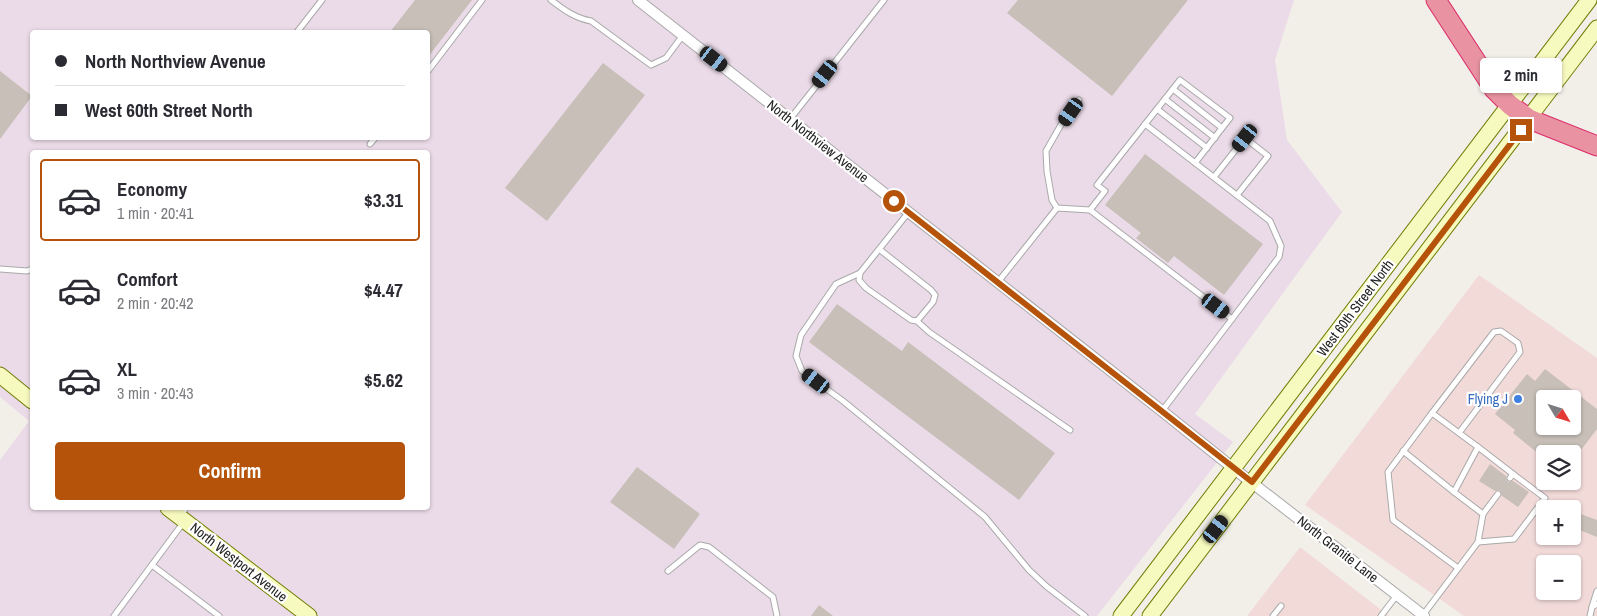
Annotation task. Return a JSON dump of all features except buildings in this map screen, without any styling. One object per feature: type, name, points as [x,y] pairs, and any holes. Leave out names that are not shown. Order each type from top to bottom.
[{"type":"highway","points":[[1436,0],[1494,89],[1510,105],[1529,119],[1597,146]]},
{"type":"main road","name":"West 60th Street North","points":[[1121,616],[1589,0]]},
{"type":"main road","name":"West 60th Street North","points":[[1150,616],[1597,28]]},
{"type":"main road","points":[[0,375],[30,398]]},
{"type":"main road","name":"North Westport Avenue","points":[[180,513],[309,616]]},
{"type":"street","name":"North Northview Avenue","points":[[638,0],[1162,410],[1233,468]]},
{"type":"street","name":"North Granite Lane","points":[[1233,468],[1423,616]]},
{"type":"lane","points":[[299,30],[322,0]]},
{"type":"lane","points":[[430,68],[482,0]]},
{"type":"lane","points":[[551,0],[566,12],[591,21],[650,65],[666,58],[683,35]]},
{"type":"lane","points":[[790,119],[884,0]]},
{"type":"lane","points":[[1090,210],[1105,191],[1097,185],[1180,80],[1230,118],[1195,163]]},
{"type":"lane","points":[[1173,89],[1222,128]]},
{"type":"lane","points":[[1165,99],[1214,138]]},
{"type":"lane","points":[[1057,208],[1052,200],[1049,186],[1046,151],[1079,100]]},
{"type":"lane","points":[[1157,109],[1207,148]]},
{"type":"lane","points":[[1145,124],[1270,221],[1281,246],[1279,257],[1162,410]]},
{"type":"lane","points":[[1214,177],[1245,138],[1268,156],[1237,196]]},
{"type":"lane","points":[[370,144],[373,140]]},
{"type":"lane","points":[[1057,208],[1090,210],[1232,318]]},
{"type":"lane","points":[[998,283],[1057,208]]},
{"type":"lane","points":[[908,212],[860,273],[858,280],[866,288],[911,320],[917,321],[929,332],[1070,430]]},
{"type":"lane","points":[[879,249],[935,295],[933,302],[917,321]]},
{"type":"lane","points":[[0,269],[30,269]]},
{"type":"lane","points":[[860,273],[836,284],[801,335],[796,356],[802,371],[843,401],[985,517],[1029,570],[1084,616]]},
{"type":"lane","points":[[1458,568],[1393,520],[1388,472],[1494,332],[1501,331],[1518,343],[1520,352],[1459,433]]},
{"type":"lane","points":[[1432,413],[1478,447],[1511,476],[1545,498],[1514,539],[1478,542]]},
{"type":"lane","points":[[1454,492],[1478,447]]},
{"type":"lane","points":[[1403,451],[1483,514]]},
{"type":"lane","points":[[1423,616],[1478,542],[1483,514],[1498,494]]},
{"type":"lane","points":[[114,616],[152,565],[180,513]]},
{"type":"lane","points":[[668,571],[700,546],[709,547],[773,597],[777,616]]},
{"type":"lane","points":[[152,565],[218,616]]},
{"type":"lane","points":[[1590,616],[1595,605],[1597,590]]},
{"type":"lane","points":[[1381,616],[1397,595]]},
{"type":"lane","points":[[1273,616],[1281,606]]},
{"type":"shaded area","points":[[0,0],[1294,0],[1275,60],[1287,140],[1342,212],[1195,414],[1233,442],[1097,616],[0,616],[0,460],[29,421],[0,397]]},
{"type":"shaded area","points":[[1479,275],[1597,358],[1597,616],[1464,616],[1305,505]]},
{"type":"shaded area","points":[[1300,547],[1389,616],[1247,616]]},
{"type":"place","name":"Flying J","points":[[1518,399]]},
{"type":"route","points":[[894,201],[1252,482],[1354,346],[1521,130]]}]
